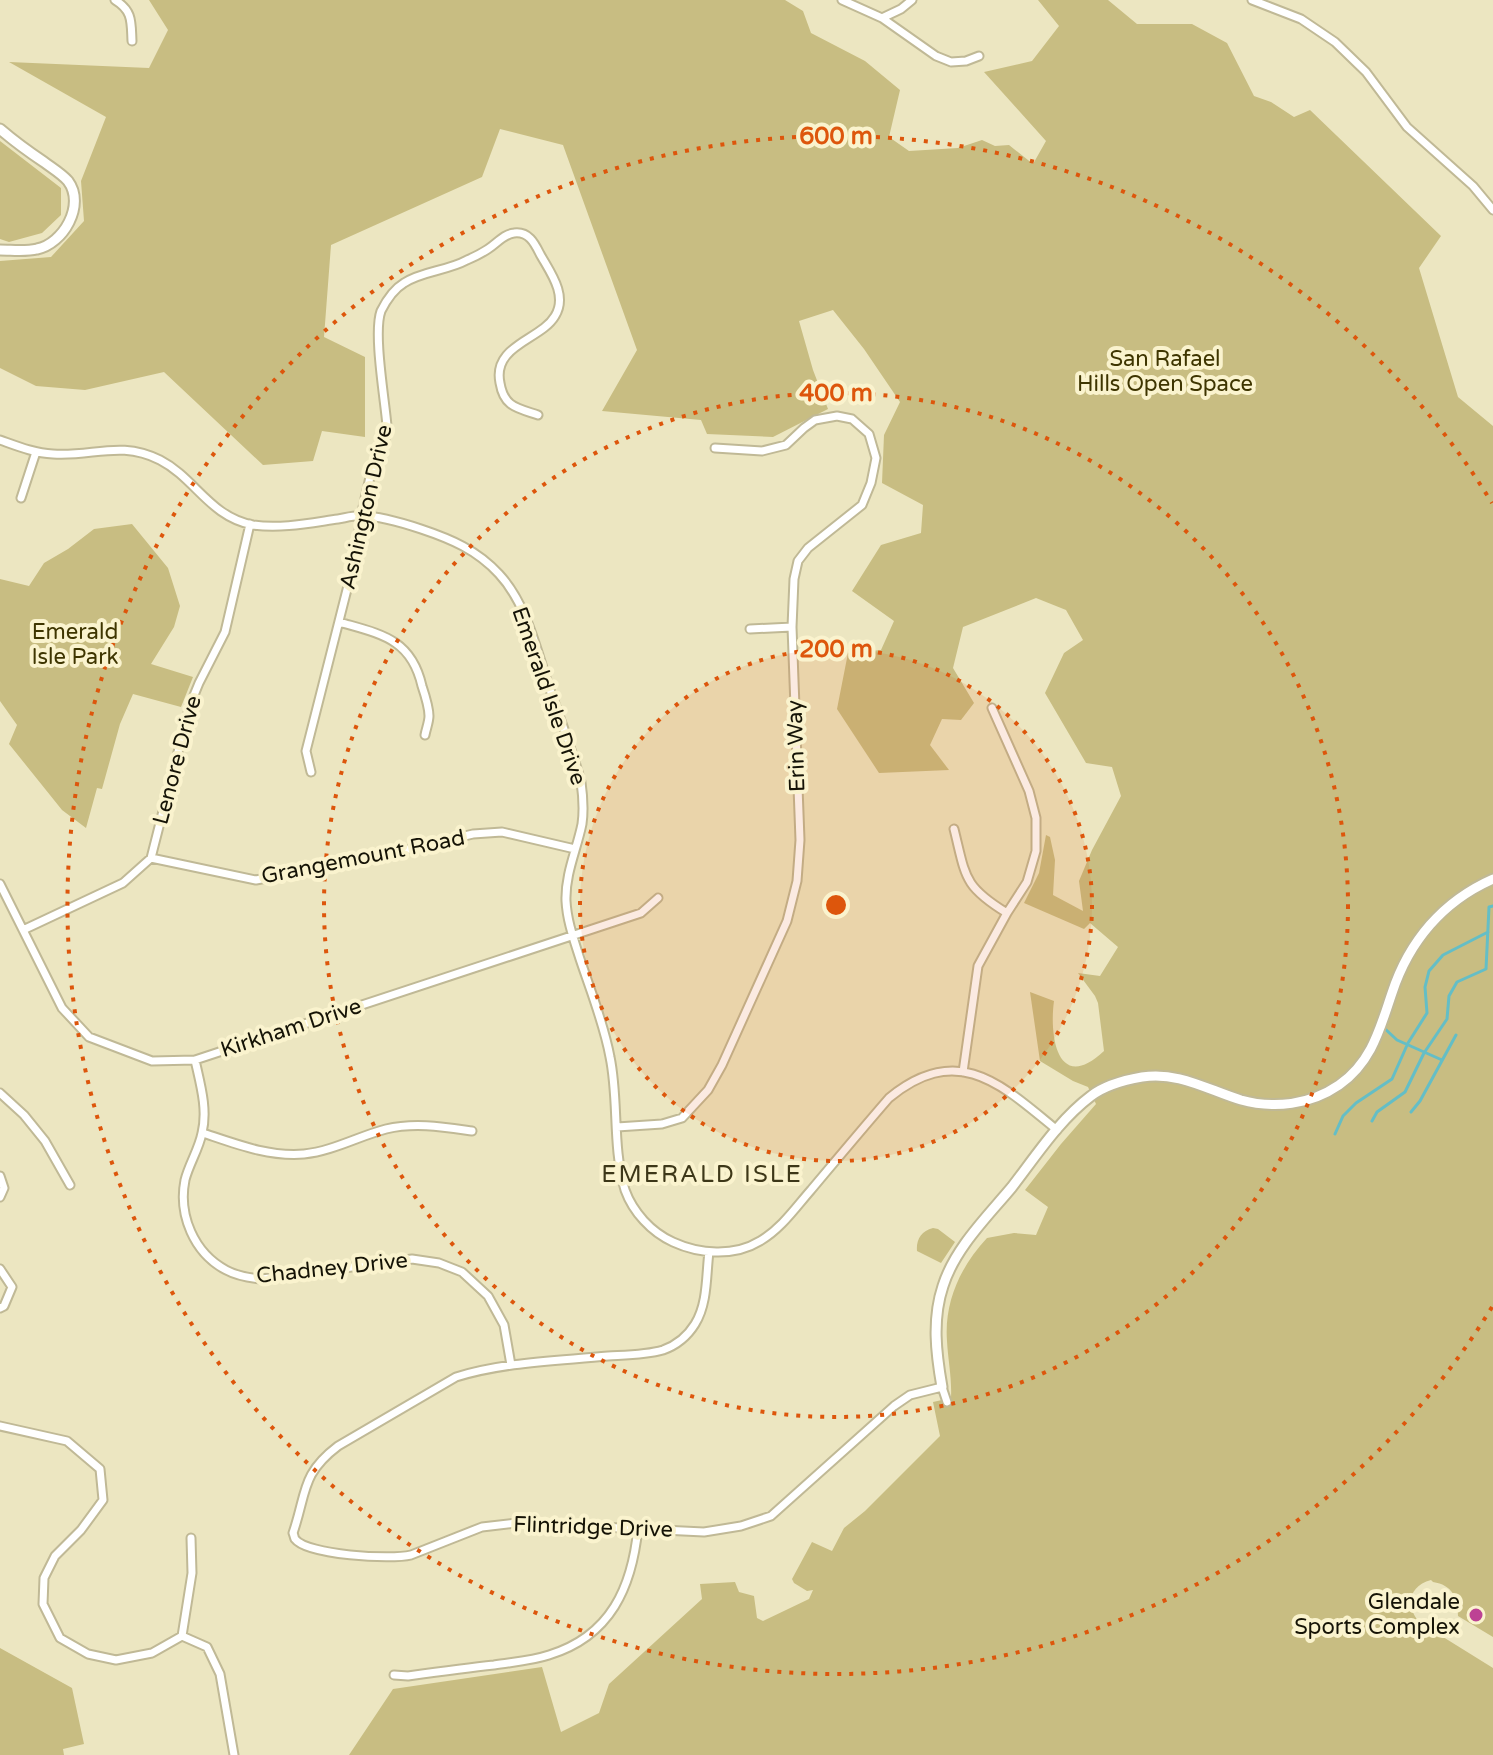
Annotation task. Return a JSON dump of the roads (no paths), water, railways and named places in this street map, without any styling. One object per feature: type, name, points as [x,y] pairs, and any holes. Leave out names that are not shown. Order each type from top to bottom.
[{"type":"street","points":[[115,0],[126,8],[132,41]]},
{"type":"street","points":[[842,0],[882,18],[936,56],[951,62],[979,56]]},
{"type":"street","points":[[882,18],[912,0]]},
{"type":"street","points":[[1252,0],[1301,19],[1335,42],[1366,72],[1407,127],[1473,186],[1493,210]]},
{"type":"street","points":[[0,129],[66,178],[75,201],[67,226],[50,244],[39,249],[0,250]]},
{"type":"street","name":"Ashington Drive","points":[[311,772],[306,751],[356,554],[370,477],[386,436],[377,325],[392,293],[405,282],[464,262],[490,248],[504,236],[523,233],[532,239],[558,287],[559,303],[555,316],[512,348],[498,376],[502,395],[511,406],[538,415]]},
{"type":"street","name":"Erin Way","points":[[617,1127],[662,1124],[682,1118],[708,1090],[787,921],[797,881],[800,840],[792,627],[794,579],[798,561],[808,548],[862,505],[876,458],[869,434],[852,419],[837,416],[815,420],[786,445],[762,451],[715,448]]},
{"type":"street","name":"Emerald Isle Drive","points":[[0,440],[36,452],[55,454],[131,450],[162,461],[178,472],[211,505],[228,516],[250,524],[285,526],[361,516],[391,521],[450,539],[468,548],[500,575],[529,627],[581,782],[582,816],[566,893],[573,936],[611,1060],[620,1164],[626,1192],[642,1218],[664,1237],[709,1252],[725,1252],[760,1242],[787,1218],[889,1098],[916,1079],[930,1074],[949,1071],[981,1076],[1004,1088],[1057,1130]]},
{"type":"street","points":[[21,498],[36,452]]},
{"type":"street","name":"Lenore Drive","points":[[151,858],[190,705],[225,632],[250,524]]},
{"type":"street","points":[[339,622],[382,634],[397,642],[409,655],[419,671],[429,716],[425,735]]},
{"type":"street","points":[[750,629],[792,627]]},
{"type":"street","points":[[963,1072],[981,958],[1027,882],[1036,851],[1036,818],[1029,791],[992,708]]},
{"type":"street","points":[[954,829],[965,874],[984,898],[1007,913]]},
{"type":"street","name":"Grangemount Road","points":[[151,858],[256,880],[473,834],[502,832],[575,849]]},
{"type":"street","points":[[23,930],[123,883],[151,858]]},
{"type":"street","points":[[947,1402],[942,1387],[936,1328],[939,1299],[949,1270],[1068,1116],[1093,1095],[1120,1082],[1145,1077],[1177,1078],[1239,1099],[1271,1105],[1313,1099],[1333,1089],[1352,1074],[1371,1051],[1400,971],[1419,937],[1459,897],[1493,879]]},
{"type":"street","name":"Kirkham Drive","points":[[0,884],[62,1008],[89,1037],[152,1061],[195,1060],[641,913],[658,898]]},
{"type":"street","name":"Chadney Drive","points":[[195,1060],[204,1104],[203,1133],[185,1178],[183,1199],[190,1231],[204,1253],[225,1270],[243,1277],[262,1279],[412,1259],[439,1263],[462,1272],[488,1296],[504,1325],[511,1365]]},
{"type":"street","points":[[0,1093],[24,1115],[45,1141],[70,1185]]},
{"type":"street","points":[[203,1133],[258,1151],[294,1154],[321,1152],[388,1129],[413,1125],[472,1131]]},
{"type":"street","points":[[0,1176],[4,1188],[0,1197]]},
{"type":"street","name":"Flintridge Drive","points":[[709,1252],[700,1316],[687,1335],[675,1345],[655,1352],[511,1365],[456,1377],[326,1455],[308,1479],[293,1533],[297,1541],[335,1553],[370,1558],[402,1557],[498,1524],[704,1532],[741,1526],[771,1516],[894,1406],[910,1395],[942,1387]]},
{"type":"street","points":[[0,1269],[12,1287],[4,1306],[0,1308]]},
{"type":"street","points":[[0,1426],[67,1441],[100,1469],[103,1500],[81,1530],[55,1556],[44,1578],[43,1604],[60,1638],[88,1654],[116,1660],[152,1653],[182,1636]]},
{"type":"street","points":[[394,1675],[408,1676],[539,1658],[569,1648],[600,1625],[621,1595],[633,1568],[638,1528]]},
{"type":"street","points":[[182,1636],[192,1573],[191,1538]]},
{"type":"street","points":[[182,1636],[207,1647],[220,1674],[234,1755]]},
{"type":"waterway","points":[[1372,1121],[1377,1112],[1405,1092],[1424,1053],[1447,1019],[1449,996],[1457,982],[1486,969],[1489,907],[1493,906]]},
{"type":"waterway","points":[[1335,1134],[1343,1116],[1356,1103],[1392,1079],[1408,1043],[1427,1013],[1425,987],[1429,971],[1443,955],[1488,932]]},
{"type":"waterway","points":[[1383,1027],[1397,1040],[1442,1060]]},
{"type":"waterway","points":[[1411,1112],[1456,1035]]},
{"type":"place","name":"Glendale Sports Complex","points":[[1476,1615]]},
{"type":"district","name":"EMERALD ISLE","points":[[702,1174]]},
{"type":"park label","name":"San Rafael Hills Open Space","points":[[1165,372]]},
{"type":"park label","name":"Emerald Isle Park","points":[[75,644]]}]
